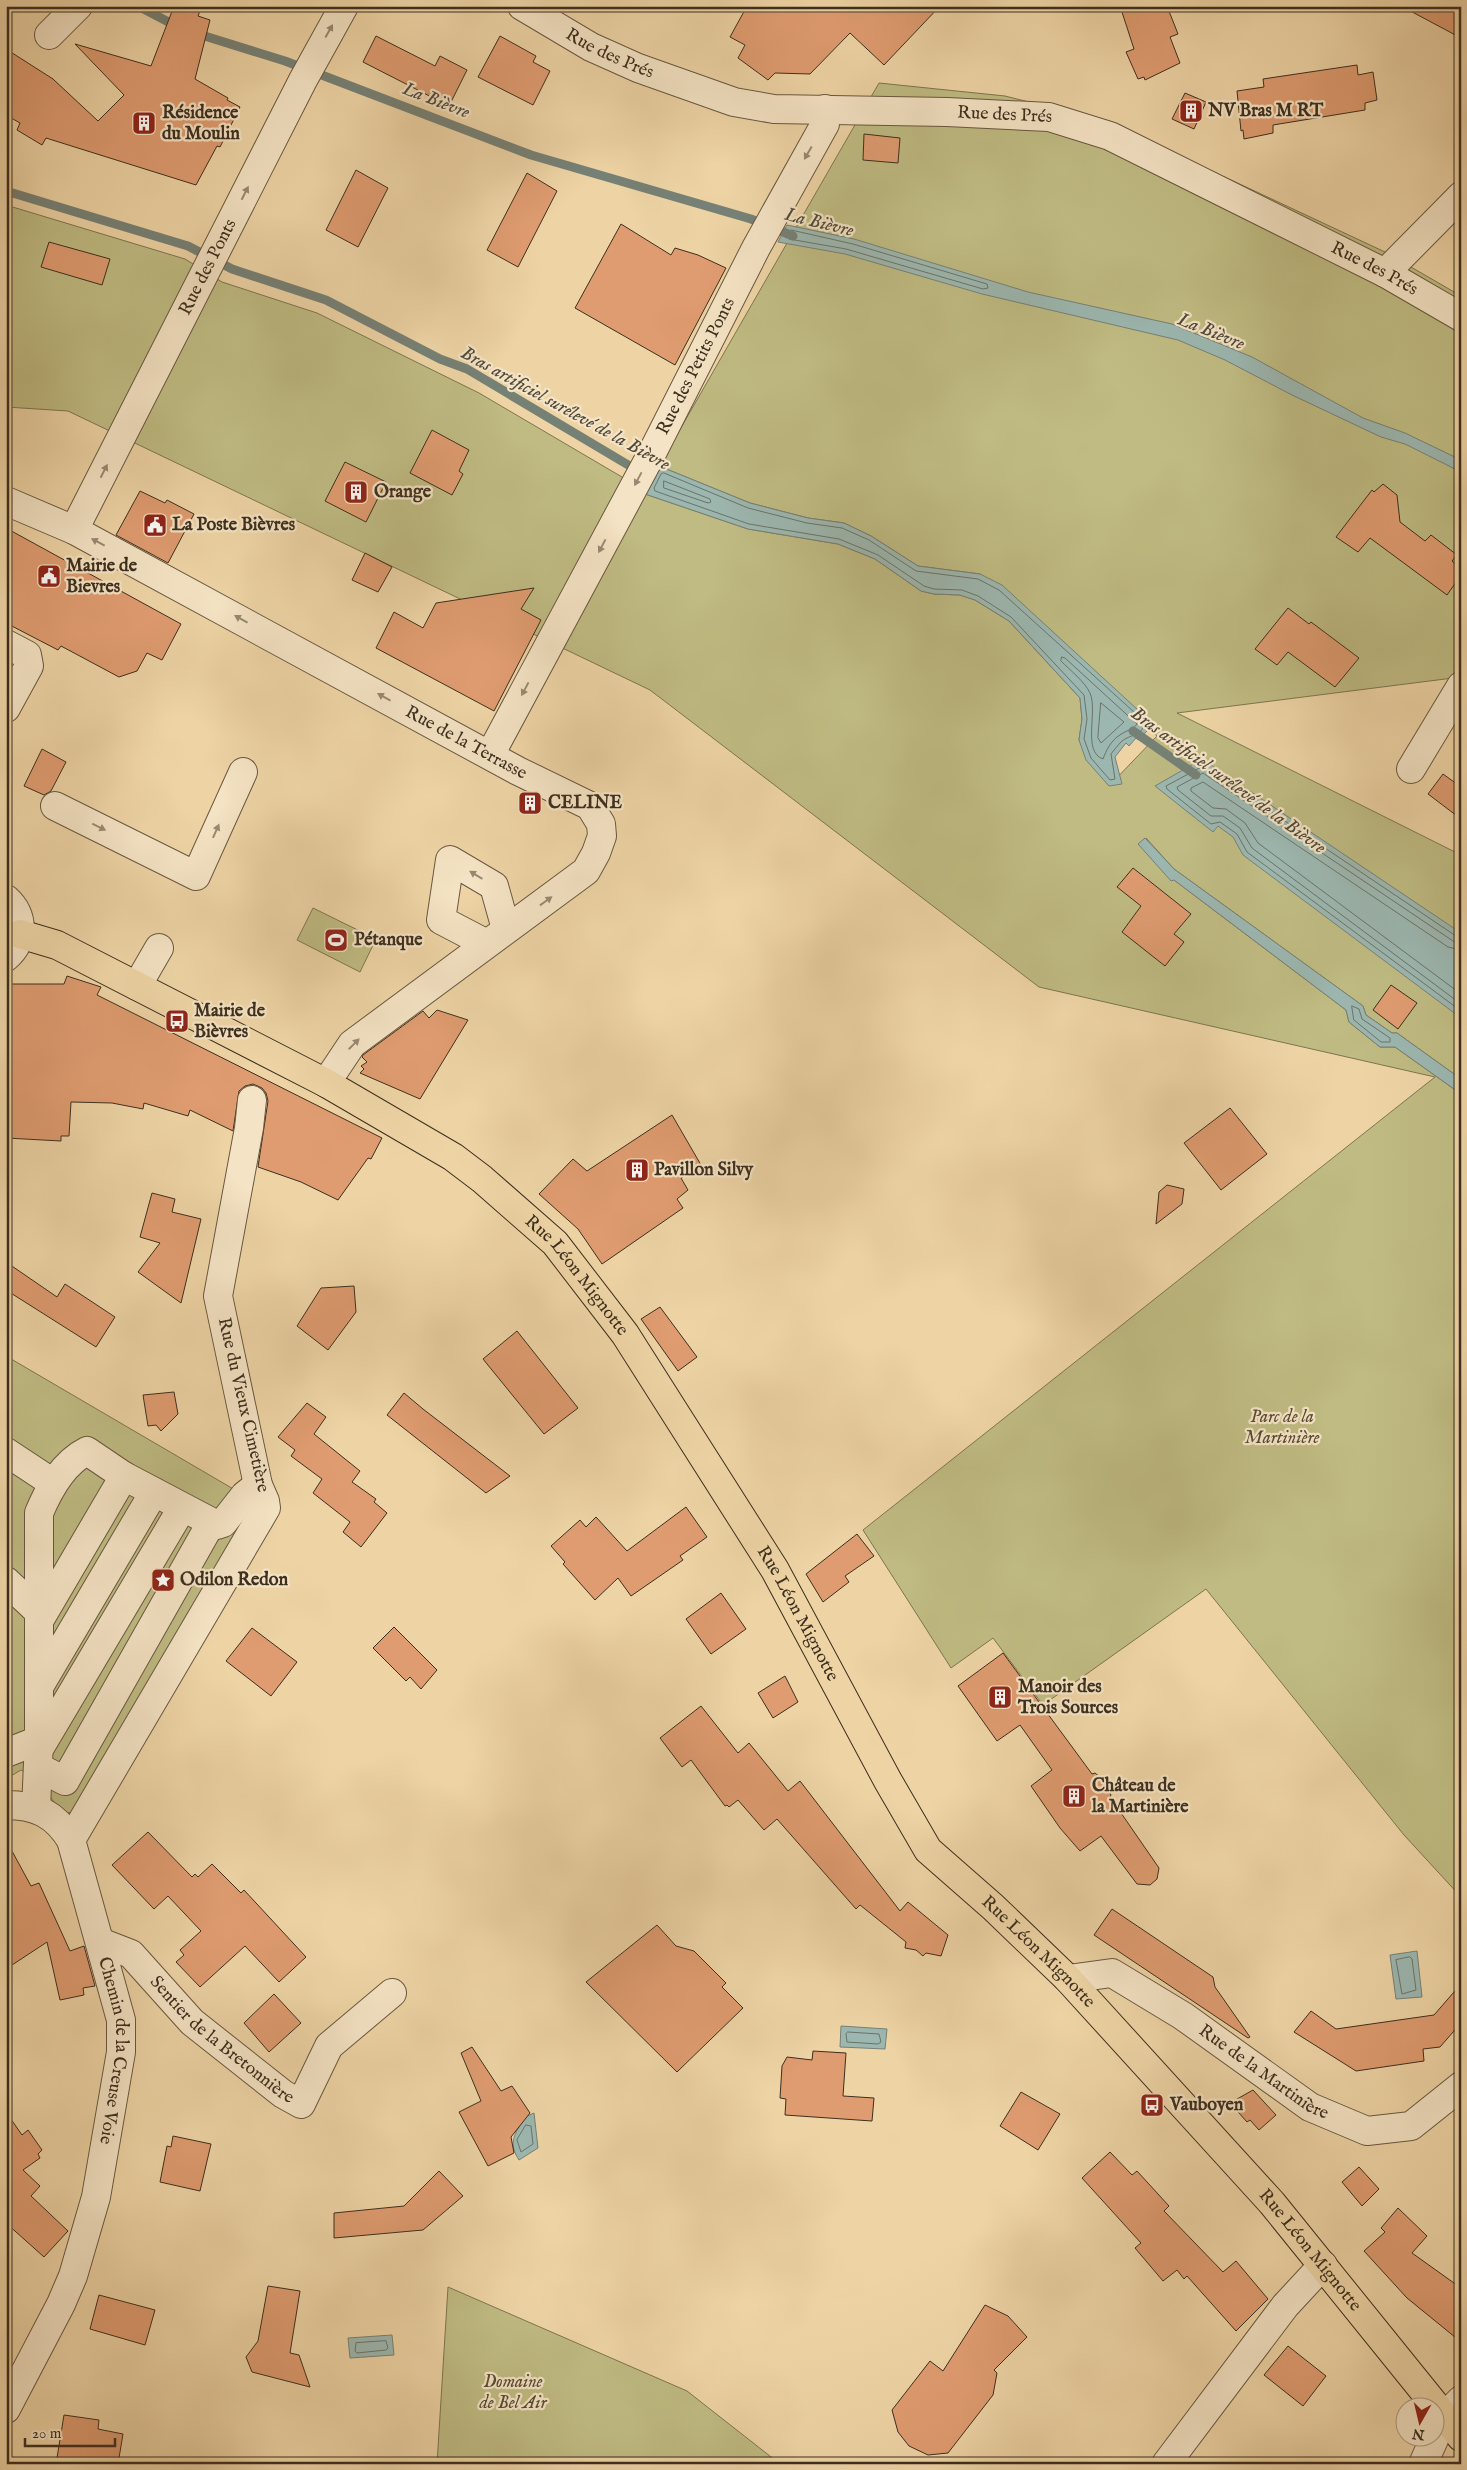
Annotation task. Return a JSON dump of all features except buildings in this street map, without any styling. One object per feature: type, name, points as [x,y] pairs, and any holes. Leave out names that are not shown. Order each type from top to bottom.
[{"type":"main road","name":"Rue Léon Mignotte","points":[[20,934],[57,945],[326,1083],[452,1157],[482,1179],[555,1243],[625,1334],[775,1570],[888,1781],[928,1850],[1068,1979],[1272,2203],[1455,2418]]},
{"type":"street","points":[[50,35],[78,6]]},
{"type":"street","name":"Rue des Ponts","points":[[74,530],[309,68],[344,6]]},
{"type":"street","name":"Rue des Prés","points":[[522,6],[591,47],[638,68],[734,102],[774,109],[1049,116],[1110,136],[1385,273],[1461,317]]},
{"type":"street","name":"Rue des Petits Ponts","points":[[490,755],[651,455],[777,208],[825,124],[825,109]]},
{"type":"street","points":[[1385,273],[1461,196]]},
{"type":"street","name":"Rue de la Terrasse","points":[[6,501],[74,530],[490,755],[590,806],[601,824],[602,836],[586,871],[495,936],[352,1044],[326,1083]]},
{"type":"street","points":[[6,644],[28,655],[28,666],[6,708]]},
{"type":"street","points":[[1411,769],[1461,686]]},
{"type":"street","points":[[56,806],[196,876],[243,772]]},
{"type":"street","points":[[6,899],[18,915],[20,934],[14,948],[6,957]]},
{"type":"street","points":[[137,986],[159,948]]},
{"type":"street","name":"Rue du Vieux Cimetière","points":[[71,1840],[266,1508],[266,1500],[258,1485],[218,1296],[249,1128],[252,1100]]},
{"type":"street","points":[[36,1810],[39,1752],[39,1513],[53,1483],[76,1457],[87,1451],[124,1476],[217,1525],[223,1523],[245,1495],[258,1485]]},
{"type":"street","points":[[6,1452],[53,1483]]},
{"type":"street","points":[[39,1617],[124,1476]]},
{"type":"street","points":[[39,1687],[154,1492]]},
{"type":"street","points":[[39,1752],[182,1508]]},
{"type":"street","points":[[7,1751],[39,1752],[65,1781],[211,1523]]},
{"type":"street","points":[[6,1581],[39,1617]]},
{"type":"street","points":[[6,1805],[36,1810],[52,1816],[71,1840]]},
{"type":"street","name":"Chemin de la Creuse Voie","points":[[6,2409],[62,2304],[73,2276],[96,2197],[121,2052],[122,2020],[71,1840]]},
{"type":"street","name":"Sentier de la Bretonnière","points":[[100,1942],[131,1954],[192,2022],[282,2094],[301,2104],[329,2046],[392,1993]]},
{"type":"street","name":"Rue de la Martinière","points":[[1068,1979],[1112,1973],[1183,2016],[1310,2107],[1367,2131],[1411,2126],[1461,2086]]},
{"type":"street","points":[[1166,2464],[1285,2306],[1323,2264]]},
{"type":"street","points":[[1423,2464],[1455,2418]]},
{"type":"green space","name":"Parc de la Martinière","points":[[879,83],[1005,96],[1105,121],[1385,252],[1461,296],[1461,677],[1177,713],[1461,855],[1461,1079],[1397,1033],[1392,1033],[1366,1015],[1363,1006],[1174,869],[1146,838],[1174,880],[1346,1010],[1349,1022],[1380,1047],[1395,1047],[1461,1094],[1461,1897],[1404,1835],[1206,1589],[1043,1705],[993,1638],[951,1668],[863,1530],[1435,1077],[1039,987],[650,690],[68,411],[6,407],[6,205],[185,259],[222,282],[317,313],[479,393],[622,477],[645,494],[748,529],[838,544],[875,559],[921,591],[934,594],[960,595],[975,600],[1009,621],[1080,698],[1082,719],[1079,740],[1109,786],[1157,736],[1149,729],[1151,722],[980,574],[918,566],[871,536],[844,523],[808,518],[750,503],[659,466]]},
{"type":"green space","name":"Pétanque","points":[[313,908],[376,939],[360,972],[297,940]]},
{"type":"green space","points":[[6,1356],[259,1504],[78,1812],[62,1813],[38,1780],[21,1770],[6,1779]]},
{"type":"green space","name":"Domaine de Bel Air","points":[[448,2287],[687,2391],[780,2464],[437,2464]]},
{"type":"water","points":[[787,225],[854,239],[1028,292],[1172,324],[1252,357],[1363,418],[1405,433],[1461,460],[1461,472],[1405,444],[1381,437],[1292,395],[1225,360],[1178,340],[982,294],[845,254],[778,242]]},
{"type":"water","points":[[659,466],[750,503],[808,518],[844,523],[871,536],[918,566],[980,574],[1002,585],[1151,722],[1149,729],[1138,740],[1136,738],[1129,746],[1126,743],[1115,757],[1122,784],[1109,786],[1086,760],[1079,740],[1082,719],[1080,698],[1009,621],[975,600],[960,595],[934,594],[921,591],[875,559],[838,544],[748,529],[645,494]]},
{"type":"water","points":[[1202,759],[1461,933],[1461,1018],[1243,855],[1233,837],[1218,826],[1213,832],[1155,786]]},
{"type":"water","points":[[1145,838],[1174,869],[1363,1006],[1366,1015],[1392,1033],[1397,1033],[1461,1079],[1461,1094],[1395,1047],[1380,1047],[1349,1022],[1346,1010],[1174,880],[1171,881],[1138,844]]},
{"type":"water","points":[[1417,1951],[1422,1997],[1396,1999],[1390,1955]]},
{"type":"water","points":[[841,2026],[887,2029],[885,2049],[840,2047]]},
{"type":"water","points":[[534,2113],[538,2148],[519,2160],[514,2150],[513,2142],[521,2124],[519,2120]]},
{"type":"water","points":[[392,2335],[394,2355],[350,2358],[348,2338]]},
{"type":"waterway","name":"La Bièvre","points":[[138,6],[178,27]]},
{"type":"waterway","name":"La Bièvre","points":[[195,33],[285,61],[531,155],[751,219],[793,236]]},
{"type":"waterway","name":"Bras artificiel surélevé de la Bièvre","points":[[6,191],[188,246],[232,269],[326,300],[440,359],[467,369],[640,472]]},
{"type":"waterway","name":"Bras artificiel surélevé de la Bièvre","points":[[1133,731],[1196,775]]},
{"type":"place","name":"NV Bras M RT","points":[[1191,111]]},
{"type":"place","name":"Résidence du Moulin","points":[[144,123]]},
{"type":"place","name":"Orange","points":[[356,492]]},
{"type":"place","name":"La Poste Bièvres","points":[[155,525]]},
{"type":"place","name":"Mairie de Bievres","points":[[49,576]]},
{"type":"place","name":"CELINE","points":[[530,803]]},
{"type":"place","name":"Pétanque","points":[[336,940]]},
{"type":"place","name":"Mairie de Bièvres","points":[[177,1021]]},
{"type":"place","name":"Pavillon Silvy","points":[[637,1170]]},
{"type":"place","name":"Odilon Redon","points":[[163,1580]]},
{"type":"place","name":"Manoir des Trois Sources","points":[[1000,1697]]},
{"type":"place","name":"Château de la Martinière","points":[[1074,1796]]},
{"type":"place","name":"Vauboyen","points":[[1152,2105]]}]
